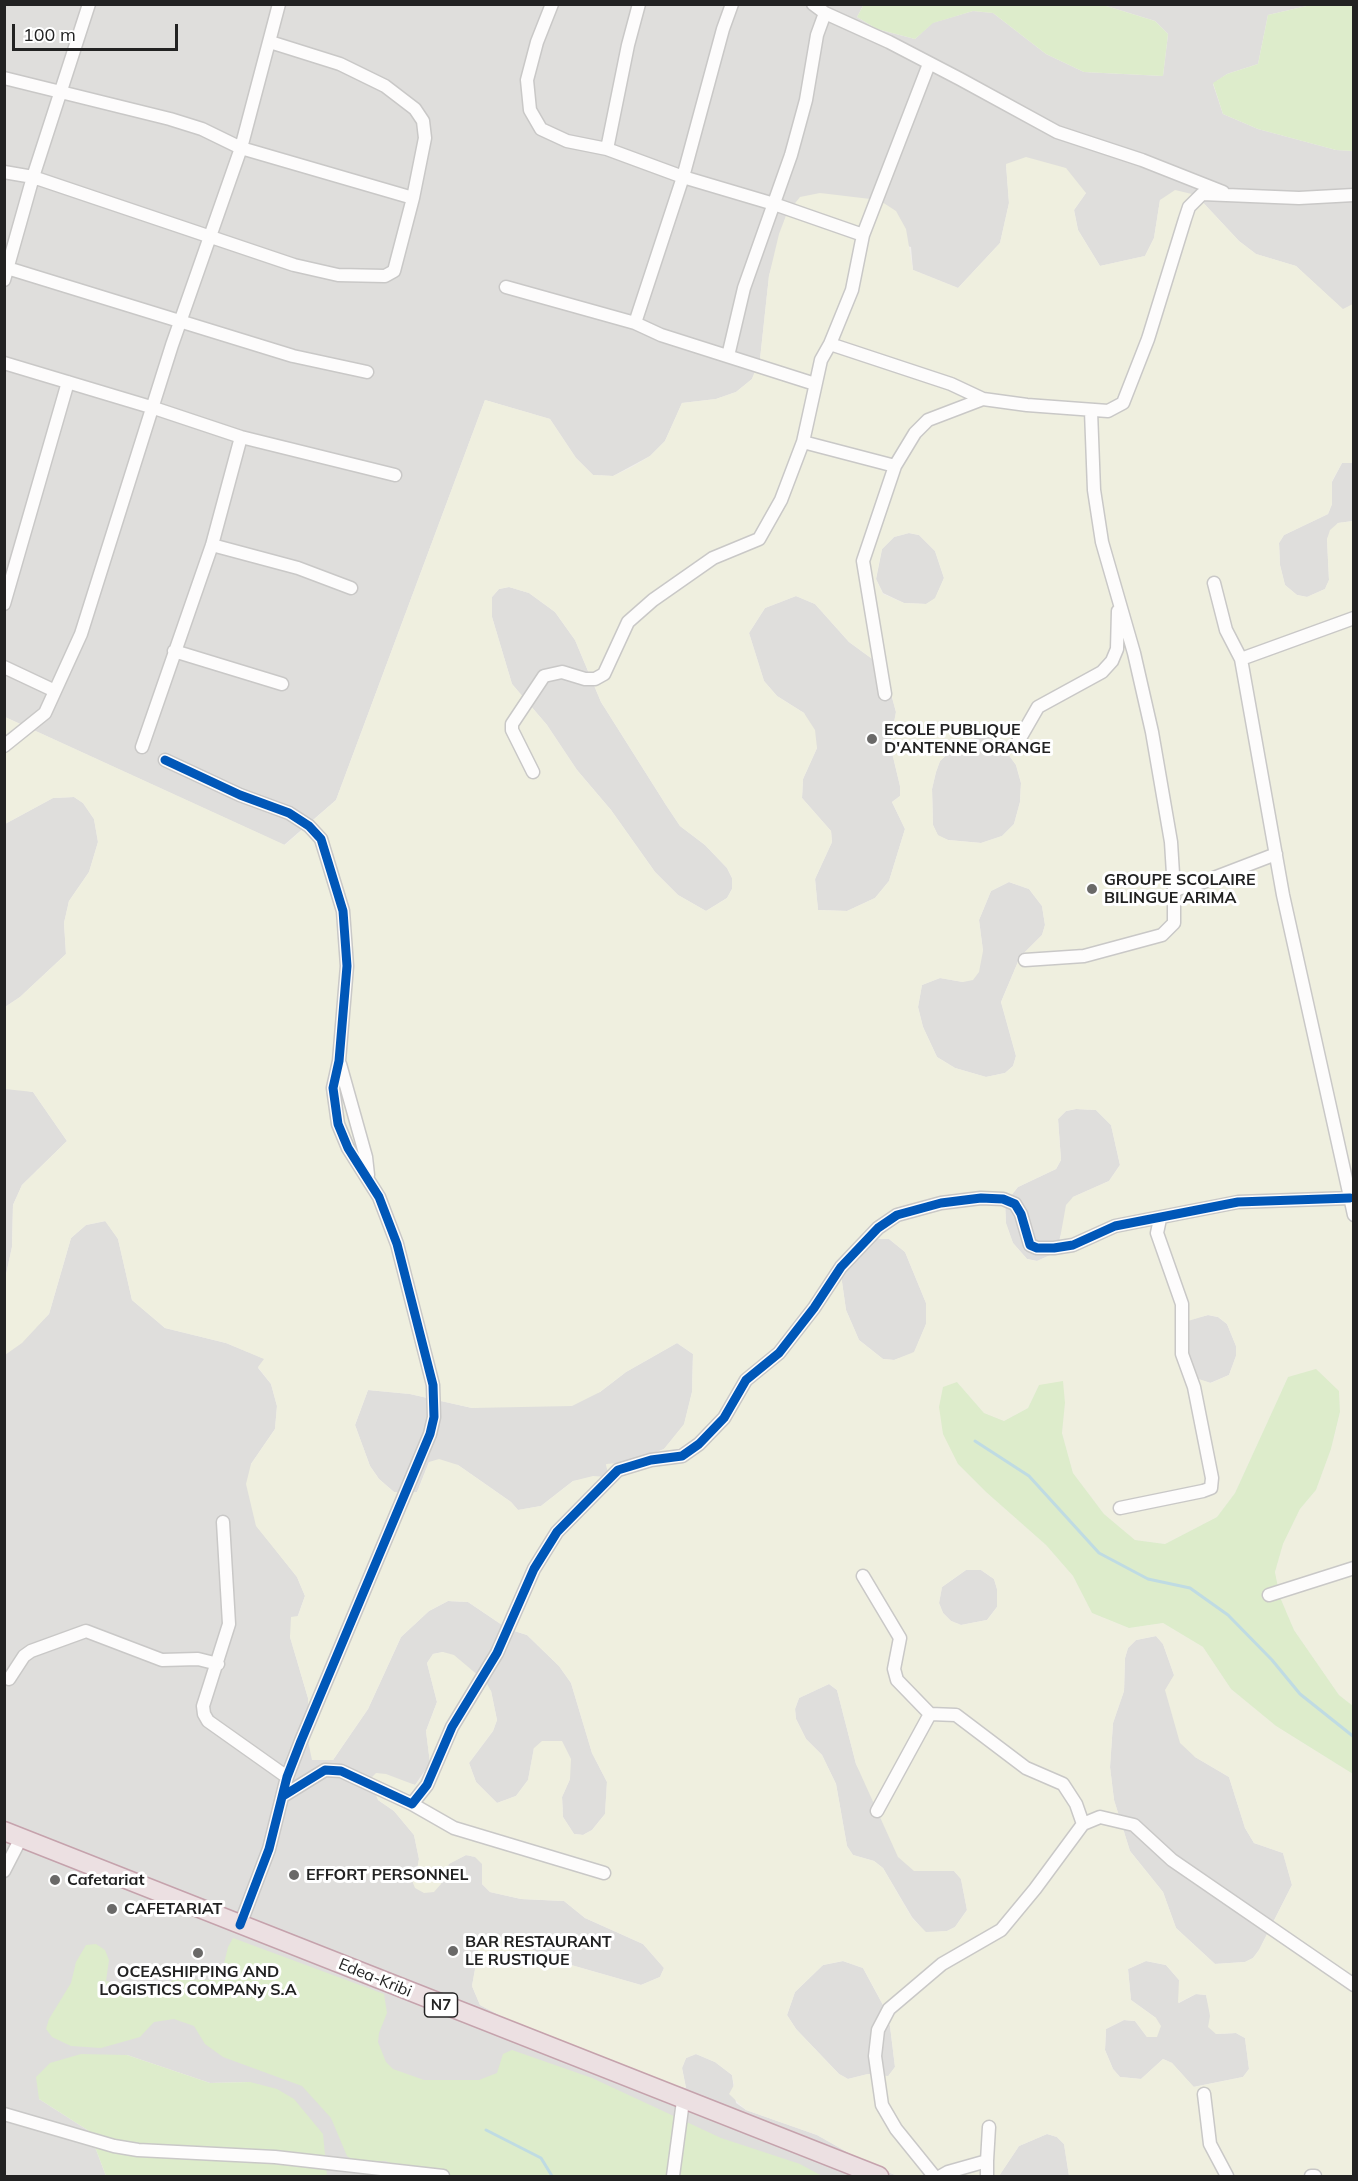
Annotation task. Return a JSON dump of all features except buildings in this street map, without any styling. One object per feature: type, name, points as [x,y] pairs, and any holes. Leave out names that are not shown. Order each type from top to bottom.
[{"type":"highway","name":"Edea-Kribi","points":[[13,1835],[683,2101],[879,2176]]},
{"type":"street","points":[[4,280],[33,177],[89,4]]},
{"type":"street","points":[[4,746],[45,713],[81,634],[161,381],[211,237],[217,211],[242,148],[279,4]]},
{"type":"street","points":[[552,4],[537,42],[526,80],[530,110],[541,129],[567,141],[607,150],[863,235]]},
{"type":"street","points":[[607,150],[628,45],[639,4]]},
{"type":"street","points":[[635,323],[683,177],[723,29],[732,4]]},
{"type":"street","points":[[813,4],[825,13],[889,42],[1057,132],[1142,160],[1230,194]]},
{"type":"street","points":[[728,356],[744,288],[774,204],[806,100],[817,35],[825,13]]},
{"type":"street","points":[[4,172],[33,177],[294,265],[338,275],[385,276],[394,270],[413,198],[424,138],[423,121],[415,109],[385,86],[340,64],[270,42]]},
{"type":"street","points":[[533,772],[512,730],[512,724],[544,676],[562,672],[585,679],[595,679],[604,674],[628,622],[653,600],[713,558],[759,539],[781,500],[803,442],[821,360],[852,290],[863,235],[929,64]]},
{"type":"street","points":[[4,78],[170,119],[202,129],[242,148],[413,198]]},
{"type":"street","points":[[830,344],[951,384],[983,399],[1108,411],[1123,403],[1148,339],[1190,207],[1202,194],[1299,198],[1353,195]]},
{"type":"street","points":[[7,267],[293,356],[367,372]]},
{"type":"street","points":[[506,287],[635,323],[661,335],[814,384]]},
{"type":"street","points":[[4,363],[241,437],[395,475]]},
{"type":"street","points":[[4,604],[68,382]]},
{"type":"street","points":[[885,694],[863,561],[895,466],[915,433],[928,420],[983,399]]},
{"type":"street","points":[[1025,960],[1084,956],[1162,935],[1174,923],[1171,842],[1152,732],[1102,542],[1094,490],[1091,411]]},
{"type":"street","points":[[142,747],[212,545],[241,437]]},
{"type":"street","points":[[803,442],[895,466]]},
{"type":"street","points":[[212,545],[298,568],[351,588]]},
{"type":"street","points":[[1214,583],[1226,630],[1241,659],[1276,854],[1353,1215]]},
{"type":"street","points":[[1015,747],[1038,707],[1102,672],[1112,661],[1117,649],[1119,600]]},
{"type":"street","points":[[1241,659],[1353,618]]},
{"type":"street","points":[[174,651],[282,684]]},
{"type":"street","points":[[4,667],[55,692]]},
{"type":"street","points":[[165,760],[240,795],[288,813],[309,826],[321,839],[344,911],[347,966],[339,1061],[333,1088],[338,1124],[348,1148],[368,1176],[397,1244],[433,1385],[434,1417],[430,1434],[335,1656],[287,1777],[269,1850],[240,1925]]},
{"type":"street","points":[[1174,890],[1203,882],[1276,854]]},
{"type":"street","points":[[412,1804],[427,1785],[452,1727],[497,1653],[534,1569],[557,1532],[618,1470],[651,1460],[682,1456],[699,1444],[724,1418],[746,1380],[779,1353],[814,1308],[841,1267],[878,1228],[897,1215],[941,1203],[981,1198],[1003,1199],[1015,1204],[1021,1214],[1030,1245],[1037,1248],[1073,1245],[1115,1226],[1238,1202],[1350,1198]]},
{"type":"street","points":[[1120,1508],[1203,1491],[1210,1488],[1212,1478],[1194,1387],[1182,1354],[1182,1304],[1157,1233],[1160,1219]]},
{"type":"street","points":[[223,1522],[229,1624],[203,1706],[204,1714],[208,1721],[287,1777]]},
{"type":"street","points":[[1269,1595],[1353,1569]]},
{"type":"street","points":[[863,1576],[900,1638],[894,1669],[897,1680],[930,1714],[956,1715],[1026,1768],[1063,1784],[1076,1804],[1083,1824]]},
{"type":"street","points":[[9,1679],[24,1656],[31,1651],[86,1631],[162,1660],[198,1659],[218,1664]]},
{"type":"street","points":[[877,1811],[930,1714]]},
{"type":"street","points":[[283,1796],[325,1770],[341,1771],[412,1804],[454,1828],[604,1873]]},
{"type":"street","points":[[1076,1804],[1100,1817],[1134,1825],[1172,1860],[1353,1984]]},
{"type":"street","points":[[934,2176],[896,2129],[882,2105],[875,2055],[878,2030],[889,2009],[942,1964],[1001,1930],[1035,1889],[1083,1824],[1100,1817]]},
{"type":"street","points":[[4,1871],[13,1835]]},
{"type":"street","points":[[1204,2094],[1210,2144],[1227,2176]]},
{"type":"street","points":[[673,2176],[683,2101]]},
{"type":"street","points":[[4,2114],[114,2146],[138,2150],[275,2157],[443,2176]]},
{"type":"street","points":[[987,2176],[989,2127]]},
{"type":"street","points":[[940,2176],[987,2162]]},
{"type":"shaded area","points":[[864,4],[857,17],[877,29],[915,39],[932,23],[973,11],[993,13],[1046,54],[1084,72],[1163,76],[1168,34],[1155,21],[1103,5],[1311,5],[1268,15],[1258,64],[1227,74],[1213,84],[1223,114],[1258,129],[1336,150],[1353,151],[1353,304],[1343,310],[1296,266],[1256,254],[1239,241],[1196,195],[1160,200],[1154,238],[1145,256],[1100,266],[1078,230],[1074,210],[1086,193],[1006,164],[1009,203],[1000,243],[958,288],[913,270],[911,247],[787,213],[769,276],[760,359],[752,379],[736,392],[716,399],[682,403],[665,441],[650,456],[613,476],[593,475],[576,458],[550,419],[485,400],[336,800],[284,845],[5,717],[5,5]]},
{"type":"shaded area","points":[[1342,463],[1353,463],[1353,521],[1338,523],[1327,539],[1329,580],[1325,589],[1307,597],[1297,595],[1285,585],[1280,565],[1279,543],[1284,535],[1328,514],[1332,504],[1332,482]]},
{"type":"shaded area","points":[[909,533],[919,535],[935,551],[944,578],[935,599],[926,604],[904,603],[883,593],[876,579],[882,549],[894,537]]},
{"type":"shaded area","points":[[509,587],[529,593],[555,612],[575,640],[601,702],[680,826],[705,845],[727,868],[732,878],[732,889],[727,898],[706,911],[678,895],[655,872],[611,810],[577,770],[547,725],[512,684],[492,617],[492,597],[499,589]]},
{"type":"shaded area","points":[[796,596],[815,604],[849,642],[875,661],[887,679],[896,712],[890,744],[900,786],[900,796],[892,802],[905,829],[889,881],[875,898],[847,911],[818,910],[815,879],[832,842],[831,831],[802,798],[803,779],[817,748],[804,713],[777,696],[764,681],[749,633],[765,608]]},
{"type":"shaded area","points":[[979,736],[990,737],[1000,743],[1016,765],[1021,783],[1020,802],[1014,824],[1002,836],[981,843],[948,840],[938,836],[933,825],[932,789],[936,772],[940,761],[956,746]]},
{"type":"shaded area","points":[[74,797],[83,803],[94,819],[98,842],[89,872],[69,901],[64,923],[66,954],[20,997],[5,1007],[5,824],[53,798]]},
{"type":"shaded area","points":[[1009,882],[1029,889],[1042,906],[1045,925],[1042,935],[1020,957],[1001,1002],[1016,1056],[1013,1066],[1005,1073],[986,1077],[955,1068],[937,1057],[923,1027],[918,1007],[922,985],[940,978],[963,982],[983,951],[979,920],[991,891]]},
{"type":"shaded area","points":[[12,1088],[33,1092],[67,1141],[22,1185],[13,1205],[12,1247],[5,1279],[4,1089]]},
{"type":"shaded area","points":[[1096,1110],[1111,1125],[1120,1165],[1109,1181],[1073,1197],[1055,1253],[1037,1261],[1027,1259],[1013,1243],[1006,1224],[1005,1203],[1018,1187],[1056,1169],[1061,1160],[1058,1119],[1066,1111]]},
{"type":"shaded area","points":[[106,1221],[118,1239],[132,1300],[165,1328],[226,1343],[265,1359],[258,1368],[271,1384],[277,1406],[275,1429],[251,1464],[256,1525],[297,1577],[305,1596],[290,1637],[308,1698],[308,1741],[333,1760],[368,1709],[401,1637],[429,1611],[448,1601],[468,1602],[508,1629],[527,1635],[559,1666],[571,1683],[592,1753],[607,1782],[605,1814],[592,1830],[583,1835],[574,1834],[563,1817],[562,1797],[570,1779],[534,1748],[528,1780],[516,1796],[497,1803],[476,1782],[469,1763],[493,1731],[497,1720],[491,1691],[443,1652],[433,1654],[427,1663],[437,1702],[426,1731],[430,1763],[415,1785],[376,1773],[378,1800],[394,1811],[414,1835],[419,1859],[417,1870],[441,1883],[448,1864],[466,1855],[476,1857],[483,1864],[482,1884],[490,1892],[521,1899],[564,1901],[585,1918],[643,1944],[664,1968],[660,1977],[641,1985],[571,1965],[495,1935],[480,1942],[472,1986],[480,2005],[501,2016],[662,2082],[686,2088],[682,2068],[686,2058],[696,2054],[715,2062],[732,2075],[736,2103],[746,2110],[817,2135],[872,2166],[898,2176],[327,2176],[250,2082],[210,2083],[127,2055],[39,2099],[89,2131],[106,2176],[5,2176],[4,1355],[49,1314],[71,1238],[86,1225]]},
{"type":"shaded area","points":[[867,1239],[889,1239],[905,1252],[926,1303],[926,1324],[914,1353],[894,1360],[883,1359],[859,1340],[846,1310],[840,1268],[849,1249]]},
{"type":"shaded area","points":[[1208,1315],[1218,1317],[1227,1324],[1236,1346],[1236,1356],[1229,1375],[1210,1383],[1189,1376],[1181,1340],[1188,1320]]},
{"type":"shaded area","points":[[677,1343],[693,1354],[692,1392],[684,1425],[664,1449],[630,1463],[606,1464],[609,1478],[573,1481],[541,1506],[518,1510],[511,1502],[458,1465],[429,1462],[417,1492],[394,1492],[379,1479],[370,1466],[355,1425],[368,1390],[410,1394],[472,1408],[600,1392],[626,1372]]},
{"type":"shaded area","points":[[966,1570],[981,1570],[994,1579],[997,1589],[997,1607],[987,1620],[961,1625],[951,1621],[943,1613],[939,1603],[942,1587]]},
{"type":"shaded area","points":[[1156,1636],[1163,1644],[1174,1675],[1195,1757],[1229,1777],[1245,1828],[1254,1843],[1283,1853],[1292,1885],[1259,1950],[1253,1958],[1245,1962],[1215,1964],[1176,1928],[1163,1892],[1130,1851],[1114,1800],[1110,1767],[1113,1723],[1124,1691],[1125,1658],[1128,1648],[1136,1640]]},
{"type":"shaded area","points":[[829,1684],[837,1690],[856,1764],[915,1871],[954,1871],[961,1879],[967,1910],[955,1927],[947,1931],[926,1933],[912,1917],[883,1868],[874,1861],[853,1855],[847,1846],[836,1784],[822,1755],[806,1739],[796,1719],[795,1709],[799,1698]]},
{"type":"shaded area","points":[[843,1961],[863,1968],[883,2005],[890,2026],[895,2067],[888,2077],[868,2074],[848,2079],[839,2074],[796,2029],[787,2015],[795,1992],[823,1965]]},
{"type":"shaded area","points":[[1146,1961],[1166,1965],[1179,1980],[1179,2003],[1196,1994],[1206,1995],[1216,2034],[1236,2033],[1245,2038],[1249,2069],[1243,2077],[1193,2087],[1172,2063],[1163,2059],[1141,2079],[1120,2077],[1113,2069],[1105,2050],[1106,2029],[1124,2020],[1135,2021],[1147,2037],[1156,2018],[1131,2000],[1128,1969]]},
{"type":"shaded area","points":[[1047,2134],[1057,2137],[1064,2144],[1069,2176],[999,2176],[1019,2146]]},
{"type":"green space","points":[[864,4],[1103,5],[1155,21],[1168,34],[1163,76],[1084,72],[1046,54],[993,13],[973,11],[933,23],[915,39],[877,29],[857,17]]},
{"type":"green space","points":[[1311,5],[1353,5],[1353,151],[1336,150],[1258,129],[1223,114],[1213,83],[1227,74],[1258,64],[1268,15]]},
{"type":"green space","points":[[1026,157],[1066,168],[1086,193],[1074,210],[1078,230],[1100,266],[1145,256],[1154,238],[1160,200],[1175,190],[1196,195],[1239,241],[1256,254],[1296,266],[1343,309],[1353,304],[1353,463],[1342,463],[1332,481],[1332,504],[1328,514],[1284,535],[1279,543],[1280,565],[1285,585],[1297,595],[1307,597],[1325,589],[1329,580],[1327,539],[1330,530],[1338,523],[1353,521],[1353,1706],[1339,1695],[1294,1630],[1280,1597],[1275,1572],[1283,1544],[1300,1509],[1316,1490],[1331,1449],[1340,1413],[1339,1391],[1288,1377],[1235,1493],[1217,1517],[1165,1544],[1135,1540],[1104,1514],[1073,1473],[1062,1433],[1065,1403],[1039,1385],[1028,1408],[1004,1421],[984,1413],[957,1382],[958,1464],[1046,1545],[1073,1576],[1092,1613],[1129,1628],[1163,1623],[1203,1647],[1231,1689],[1276,1726],[1353,1774],[1353,2176],[1069,2176],[1064,2144],[1057,2137],[1047,2134],[1019,2146],[999,2176],[898,2176],[872,2166],[817,2135],[746,2110],[729,2094],[734,2085],[732,2075],[715,2062],[696,2054],[686,2058],[682,2068],[686,2088],[662,2082],[501,2016],[480,2005],[472,1986],[480,1941],[495,1935],[571,1965],[641,1985],[660,1977],[664,1968],[643,1944],[585,1918],[564,1901],[521,1899],[490,1892],[482,1884],[482,1864],[475,1857],[466,1855],[449,1864],[441,1884],[434,1892],[424,1893],[415,1888],[411,1878],[417,1870],[419,1859],[414,1835],[394,1811],[378,1800],[369,1780],[376,1773],[386,1774],[415,1785],[426,1773],[430,1763],[426,1731],[437,1702],[427,1663],[433,1654],[443,1652],[454,1655],[486,1682],[491,1691],[497,1720],[493,1731],[469,1763],[476,1782],[497,1803],[516,1796],[528,1780],[534,1748],[542,1741],[562,1741],[571,1759],[570,1779],[562,1797],[563,1817],[574,1834],[583,1835],[592,1830],[605,1814],[607,1782],[592,1753],[571,1683],[559,1666],[527,1635],[508,1629],[468,1602],[448,1601],[429,1611],[401,1637],[368,1709],[333,1760],[312,1760],[308,1741],[308,1698],[290,1637],[291,1617],[298,1616],[305,1596],[297,1577],[256,1526],[246,1484],[251,1464],[275,1429],[277,1406],[271,1384],[258,1367],[264,1359],[226,1343],[165,1328],[132,1300],[118,1239],[105,1221],[86,1225],[71,1238],[49,1314],[22,1343],[5,1355],[5,1279],[12,1247],[13,1205],[22,1185],[67,1141],[33,1092],[5,1089],[5,1007],[20,997],[66,954],[64,923],[69,901],[89,872],[98,842],[94,819],[83,803],[74,797],[53,798],[5,824],[5,717],[285,845],[336,800],[485,400],[550,419],[576,458],[593,475],[613,476],[650,456],[665,441],[682,403],[716,399],[736,392],[752,379],[760,359],[769,276],[779,234],[787,213],[800,197],[820,193],[879,200],[896,211],[906,229],[913,270],[958,288],[1000,243],[1009,203],[1006,164]],"holes":[[[909,533],[919,535],[935,551],[944,578],[935,598],[926,604],[904,603],[883,594],[876,579],[882,549],[894,537]],[[509,587],[529,593],[555,612],[575,640],[601,702],[680,826],[705,845],[727,868],[732,878],[732,889],[727,898],[706,911],[678,895],[655,872],[611,810],[577,770],[547,725],[512,684],[492,617],[492,597],[499,589]],[[796,596],[815,604],[849,642],[875,661],[887,679],[896,712],[890,744],[900,786],[900,796],[892,802],[905,829],[889,881],[875,898],[847,911],[818,910],[815,879],[832,842],[831,831],[802,798],[803,779],[817,748],[815,730],[804,713],[777,696],[764,681],[749,633],[765,608]],[[979,736],[990,737],[1000,743],[1016,765],[1021,783],[1020,802],[1014,824],[1002,836],[981,843],[948,840],[938,835],[933,825],[932,789],[940,761],[956,746]],[[1009,882],[1029,889],[1042,906],[1045,925],[1042,935],[1020,957],[1001,1002],[1016,1056],[1013,1066],[1005,1073],[986,1077],[955,1068],[937,1057],[923,1027],[918,1007],[922,985],[940,978],[963,982],[973,980],[979,972],[983,951],[979,920],[991,891]],[[1096,1110],[1111,1125],[1120,1165],[1109,1181],[1073,1197],[1066,1205],[1059,1244],[1055,1253],[1037,1261],[1027,1259],[1013,1243],[1006,1223],[1005,1203],[1018,1187],[1056,1169],[1061,1160],[1058,1119],[1066,1111]],[[867,1239],[889,1239],[905,1252],[926,1303],[926,1324],[914,1352],[894,1360],[883,1359],[859,1340],[846,1310],[840,1268],[849,1249]],[[1208,1315],[1218,1317],[1227,1324],[1236,1346],[1236,1356],[1229,1375],[1211,1383],[1189,1376],[1181,1340],[1188,1321]],[[677,1343],[693,1354],[692,1392],[684,1424],[664,1449],[630,1463],[606,1464],[609,1477],[593,1476],[573,1481],[541,1506],[518,1510],[511,1502],[458,1465],[439,1459],[429,1462],[417,1492],[394,1492],[379,1479],[370,1466],[355,1425],[368,1390],[410,1394],[472,1408],[572,1406],[600,1392],[626,1372]],[[966,1570],[981,1570],[994,1579],[997,1589],[997,1607],[987,1620],[961,1625],[951,1621],[943,1613],[939,1603],[942,1587]],[[1156,1636],[1163,1644],[1174,1675],[1165,1690],[1180,1743],[1195,1757],[1229,1777],[1245,1828],[1254,1843],[1283,1853],[1292,1885],[1259,1950],[1253,1958],[1245,1962],[1215,1964],[1176,1928],[1163,1892],[1130,1851],[1114,1800],[1110,1767],[1113,1723],[1124,1691],[1125,1658],[1128,1648],[1136,1640]],[[829,1684],[837,1690],[856,1764],[898,1857],[914,1871],[954,1871],[961,1879],[967,1910],[955,1927],[947,1931],[926,1932],[912,1918],[883,1868],[874,1861],[853,1855],[847,1846],[836,1784],[822,1755],[806,1739],[796,1719],[795,1709],[799,1698]],[[843,1961],[863,1968],[883,2005],[890,2026],[895,2067],[888,2076],[868,2074],[848,2079],[839,2074],[796,2029],[787,2015],[795,1992],[823,1965]],[[1146,1961],[1166,1965],[1179,1980],[1178,2003],[1196,1994],[1206,1995],[1210,2016],[1208,2027],[1216,2034],[1236,2033],[1245,2038],[1249,2069],[1243,2077],[1194,2087],[1172,2063],[1163,2059],[1141,2079],[1120,2077],[1113,2069],[1105,2050],[1106,2029],[1124,2020],[1135,2021],[1147,2037],[1157,2037],[1161,2026],[1156,2018],[1131,2000],[1128,1969]]]},
{"type":"green space","points":[[1316,1369],[1339,1391],[1340,1412],[1331,1449],[1316,1490],[1300,1509],[1283,1544],[1275,1572],[1280,1597],[1294,1630],[1339,1695],[1353,1706],[1353,1774],[1276,1726],[1231,1689],[1203,1647],[1163,1623],[1129,1628],[1092,1613],[1073,1576],[1046,1545],[958,1464],[943,1434],[939,1407],[943,1387],[957,1382],[984,1413],[1004,1421],[1028,1408],[1039,1385],[1063,1381],[1065,1403],[1062,1433],[1073,1473],[1104,1514],[1135,1540],[1165,1544],[1217,1517],[1235,1493],[1288,1377]]},
{"type":"green space","points":[[233,1938],[384,1994],[387,2013],[378,2042],[386,2062],[393,2069],[424,2080],[479,2080],[497,2073],[503,2054],[512,2050],[592,2078],[721,2138],[800,2164],[822,2176],[401,2176],[396,2166],[386,2161],[356,2162],[347,2156],[331,2118],[302,2086],[223,2057],[205,2044],[194,2026],[174,2019],[154,2022],[140,2037],[101,2048],[71,2046],[52,2037],[46,2029],[49,2019],[71,1983],[76,1962],[86,1945],[96,1944],[105,1950],[109,1960],[106,1981],[146,1989],[177,1979],[220,1980],[228,1947]]},
{"type":"green space","points":[[81,2054],[127,2055],[210,2083],[250,2082],[277,2089],[294,2099],[323,2134],[327,2176],[106,2176],[89,2131],[39,2099],[36,2077],[50,2063]]},
{"type":"waterway","points":[[975,1441],[1029,1476],[1099,1553],[1148,1579],[1190,1588],[1228,1615],[1272,1660],[1300,1694],[1354,1737]]},
{"type":"waterway","points":[[486,2130],[541,2158],[552,2176]]},
{"type":"cycle path","points":[[165,760],[240,795],[289,813],[309,826],[321,839],[343,911],[347,966],[339,1061],[333,1088],[338,1124],[348,1148],[379,1197],[397,1244],[433,1385],[434,1417],[430,1434],[287,1777],[269,1849],[240,1925]]},
{"type":"cycle path","points":[[283,1796],[325,1770],[341,1771],[412,1804],[427,1785],[452,1727],[497,1653],[534,1569],[557,1532],[618,1470],[651,1460],[682,1456],[699,1444],[724,1418],[746,1380],[779,1353],[814,1308],[841,1267],[878,1228],[897,1215],[941,1203],[981,1198],[1003,1199],[1015,1204],[1021,1214],[1030,1245],[1037,1248],[1054,1248],[1073,1245],[1115,1226],[1238,1202],[1350,1198]]},
{"type":"place","name":"ECOLE PUBLIQUE D'ANTENNE ORANGE","points":[[872,739]]},
{"type":"place","name":"GROUPE SCOLAIRE BILINGUE ARIMA","points":[[1092,889]]},
{"type":"place","name":"EFFORT PERSONNEL","points":[[294,1875]]},
{"type":"place","name":"Cafetariat","points":[[55,1880]]},
{"type":"place","name":"CAFETARIAT","points":[[112,1909]]},
{"type":"place","name":"BAR RESTAURANT LE RUSTIQUE","points":[[453,1951]]},
{"type":"place","name":"OCEASHIPPING AND LOGISTICS COMPANy S.A","points":[[198,1953]]}]
